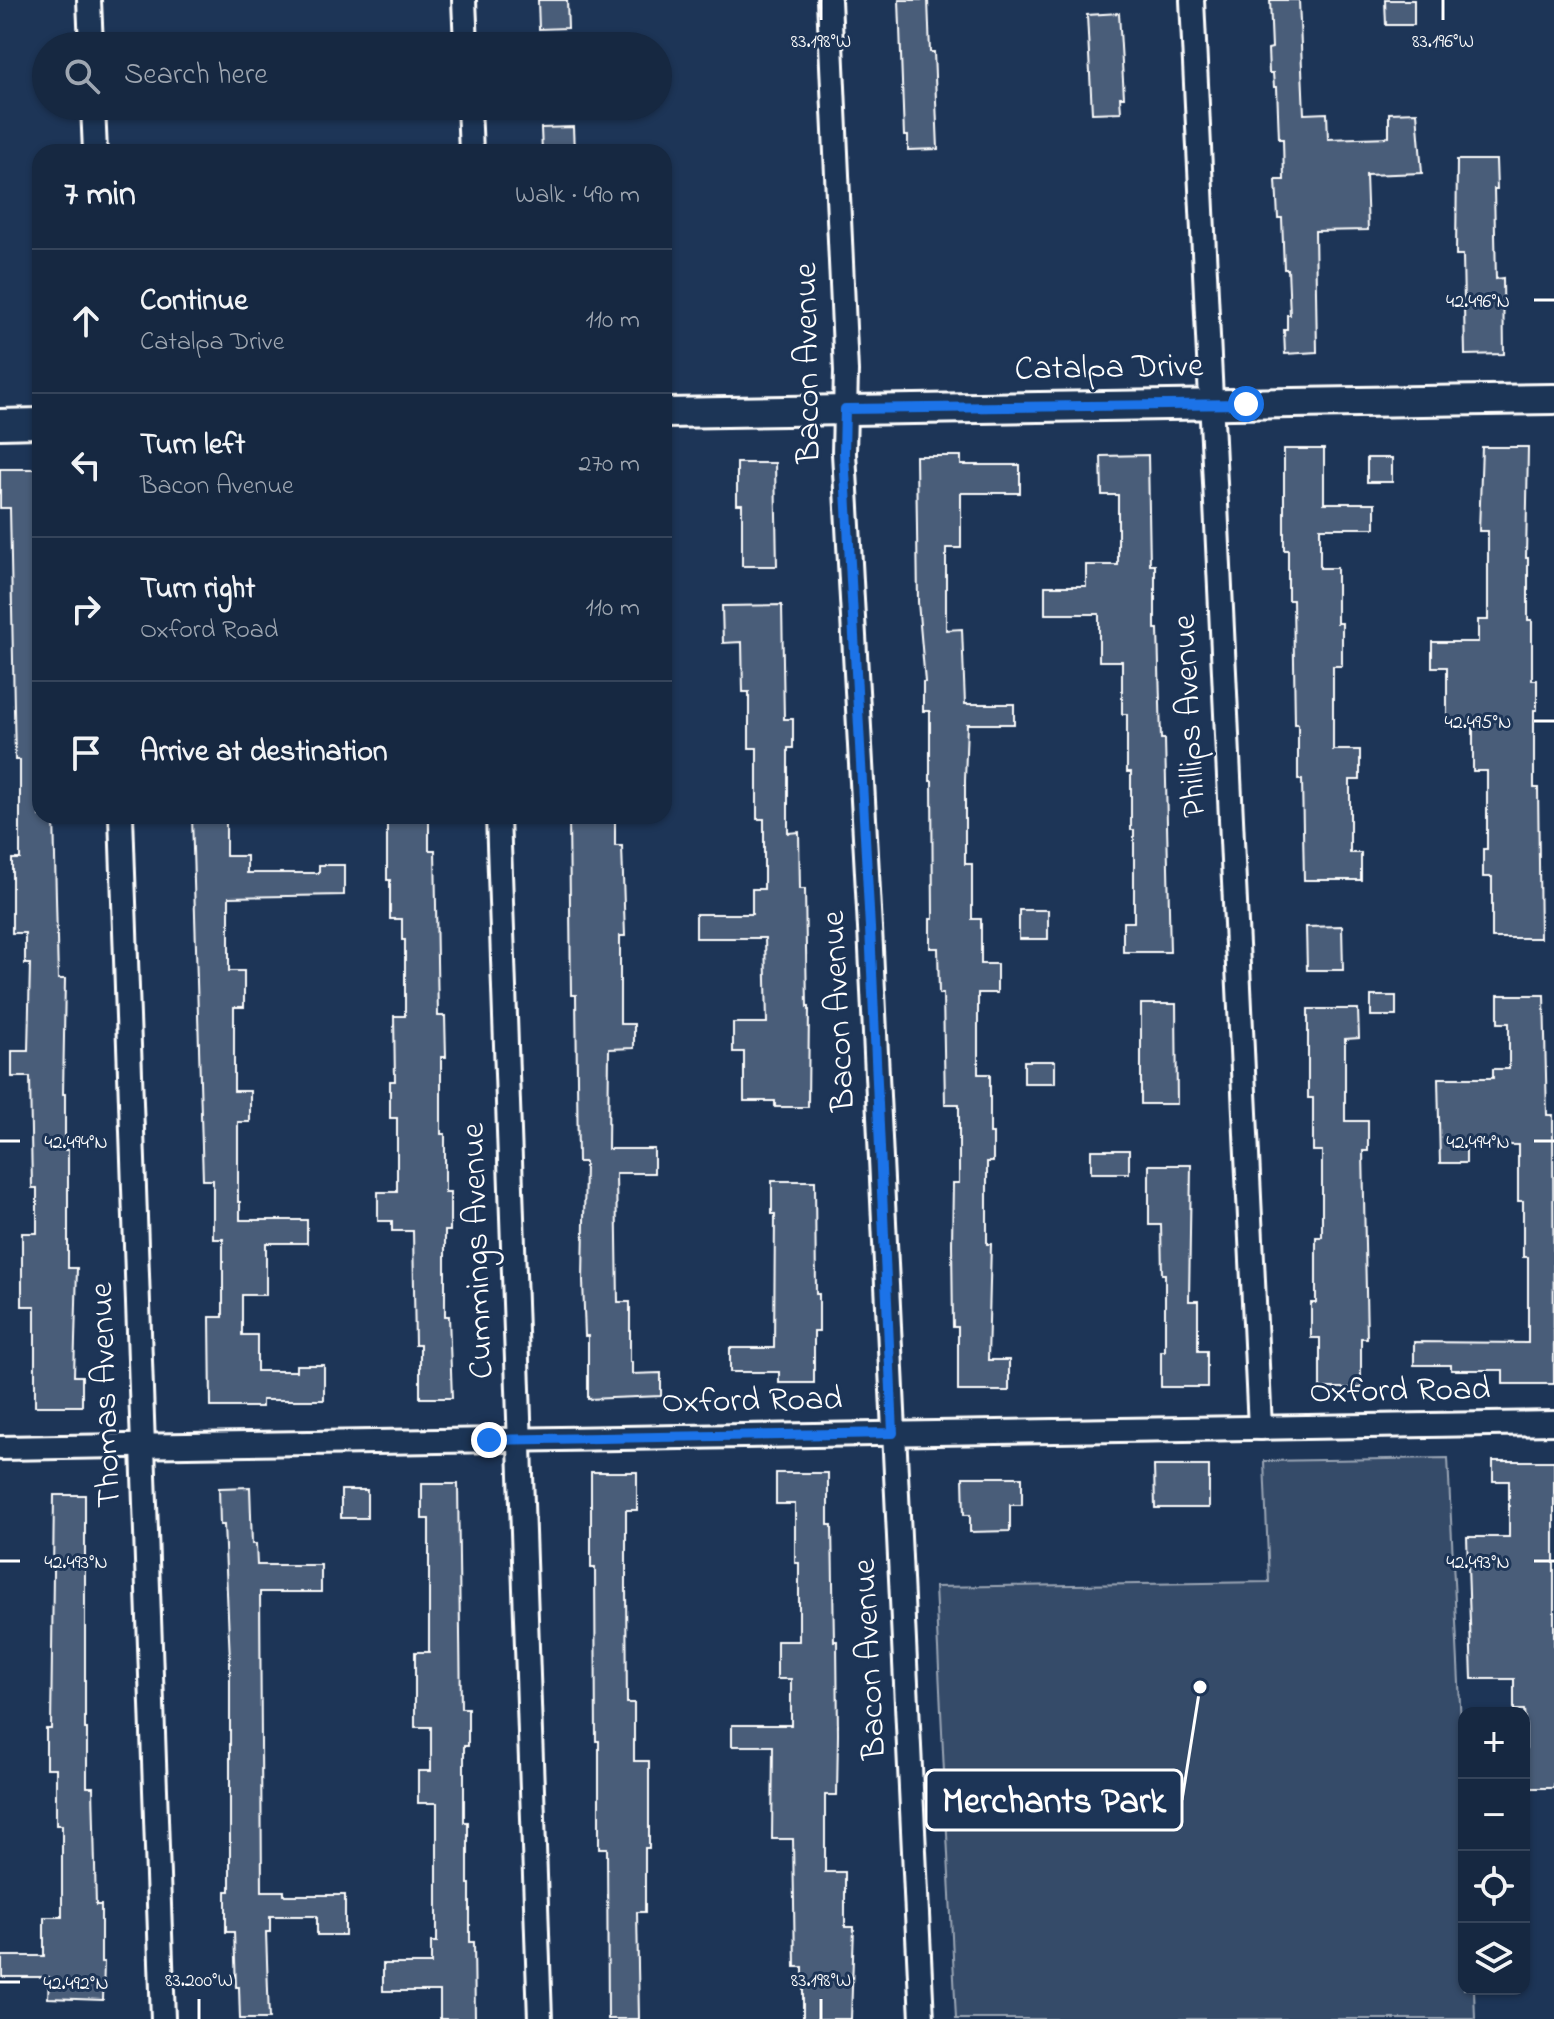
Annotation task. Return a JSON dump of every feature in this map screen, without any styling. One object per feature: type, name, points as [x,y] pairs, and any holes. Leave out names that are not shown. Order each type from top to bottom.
[{"type":"street","points":[[89,0],[90,32]]},
{"type":"street","points":[[464,0],[465,32]]},
{"type":"street","name":"Bacon Avenue","points":[[829,0],[846,371],[844,453],[872,960],[922,2019]]},
{"type":"street","name":"Phillips Avenue","points":[[1192,0],[1260,1428]]},
{"type":"street","points":[[94,120],[95,144]]},
{"type":"street","points":[[470,120],[471,144]]},
{"type":"street","name":"Catalpa Drive","points":[[672,413],[1554,399]]},
{"type":"street","points":[[0,424],[32,423]]},
{"type":"street","name":"Thomas Avenue","points":[[121,824],[163,2019]]},
{"type":"street","name":"Cummings Avenue","points":[[498,824],[540,2019]]},
{"type":"street","name":"Oxford Road","points":[[0,1448],[1554,1423]]},
{"type":"shaded area","points":[[1448,1458],[1460,1707],[1458,1995],[1474,1995],[1475,2019],[956,2019],[935,1587],[1269,1582],[1264,1461]]},
{"type":"building","points":[[538,0],[567,0],[568,28],[539,29]]},
{"type":"building","points":[[899,0],[928,0],[930,52],[934,52],[938,149],[908,150],[908,136],[904,136]]},
{"type":"building","points":[[1270,0],[1299,0],[1304,114],[1327,113],[1328,139],[1389,137],[1389,113],[1417,112],[1422,173],[1366,175],[1368,230],[1315,231],[1317,352],[1285,354],[1284,330],[1287,330],[1287,315],[1290,315],[1288,269],[1284,269],[1282,218],[1278,218],[1276,180],[1284,180],[1283,139],[1279,139],[1277,87],[1274,87],[1273,73],[1269,73],[1268,49],[1272,48]]},
{"type":"building","points":[[1385,0],[1414,0],[1414,25],[1386,25]]},
{"type":"building","points":[[1119,13],[1124,97],[1120,97],[1121,112],[1092,113],[1087,15]]},
{"type":"building","points":[[573,127],[574,144],[542,144],[541,128]]},
{"type":"building","points":[[1457,160],[1496,160],[1496,279],[1503,278],[1504,354],[1465,355],[1463,255],[1456,255]]},
{"type":"building","points":[[1482,447],[1528,447],[1526,558],[1528,620],[1532,620],[1532,680],[1537,680],[1534,788],[1538,788],[1540,938],[1492,938],[1492,877],[1483,877],[1483,849],[1487,849],[1487,771],[1473,771],[1473,725],[1447,725],[1447,667],[1432,667],[1432,642],[1478,642],[1478,620],[1488,620],[1488,531],[1479,531]]},
{"type":"building","points":[[1284,449],[1324,449],[1324,503],[1375,503],[1375,528],[1320,528],[1320,568],[1337,568],[1337,623],[1342,623],[1342,666],[1333,666],[1333,750],[1360,750],[1360,780],[1350,780],[1350,853],[1361,853],[1361,880],[1304,880],[1302,780],[1298,780],[1298,724],[1295,724],[1293,600],[1288,600],[1288,550],[1284,550]]},
{"type":"building","points":[[1148,455],[1150,565],[1155,565],[1161,739],[1165,739],[1170,952],[1123,952],[1123,922],[1134,922],[1134,830],[1131,830],[1131,772],[1127,772],[1127,714],[1122,714],[1122,661],[1099,661],[1099,614],[1045,614],[1045,586],[1086,586],[1086,565],[1118,565],[1118,495],[1102,495],[1101,456]]},
{"type":"building","points":[[916,456],[961,456],[961,465],[1020,465],[1020,493],[961,493],[961,548],[946,548],[946,630],[962,629],[965,704],[1014,704],[1014,724],[967,724],[965,781],[965,864],[972,864],[972,919],[981,919],[981,964],[997,964],[997,993],[978,993],[978,1074],[990,1074],[990,1133],[993,1133],[993,1162],[987,1162],[987,1244],[991,1244],[988,1360],[1009,1360],[1009,1391],[958,1391],[958,1327],[953,1327],[952,1244],[953,1183],[959,1183],[959,1104],[945,1104],[943,994],[939,994],[938,948],[930,948],[930,919],[933,919],[932,781],[930,711],[923,711],[925,682],[918,602]]},
{"type":"building","points":[[1367,458],[1392,458],[1392,482],[1367,482]]},
{"type":"building","points":[[737,463],[775,463],[777,566],[742,566],[742,504],[737,504]]},
{"type":"building","points":[[0,469],[32,469],[32,824],[54,824],[58,979],[65,979],[63,1094],[65,1150],[68,1150],[68,1268],[77,1268],[74,1376],[82,1376],[82,1406],[35,1406],[35,1306],[22,1306],[22,1233],[37,1233],[37,1188],[32,1188],[30,1077],[12,1077],[12,1051],[28,1051],[30,964],[25,964],[25,933],[12,933],[12,859],[20,859],[20,760],[15,760],[10,508],[0,508]]},
{"type":"building","points":[[782,605],[784,719],[793,719],[793,748],[788,748],[788,833],[799,832],[800,889],[805,889],[808,1107],[775,1107],[775,1101],[744,1101],[744,1052],[733,1052],[733,1023],[767,1023],[765,938],[696,938],[696,914],[752,914],[752,889],[764,889],[764,819],[757,819],[757,748],[749,748],[749,692],[743,692],[742,642],[723,643],[722,606]]},
{"type":"building","points":[[192,824],[226,824],[226,856],[247,856],[247,873],[319,873],[319,865],[344,865],[344,895],[229,897],[229,971],[244,971],[244,1007],[234,1007],[234,1091],[250,1091],[250,1122],[238,1122],[240,1220],[307,1220],[307,1243],[266,1243],[266,1295],[242,1295],[242,1335],[257,1335],[257,1371],[296,1371],[296,1365],[324,1365],[324,1400],[262,1400],[262,1407],[211,1407],[210,1317],[223,1317],[223,1239],[213,1239],[213,1180],[203,1180]]},
{"type":"building","points":[[387,824],[429,824],[429,850],[435,850],[438,1016],[445,1016],[446,1057],[441,1057],[441,1134],[445,1134],[445,1192],[450,1192],[450,1231],[445,1231],[445,1316],[449,1316],[452,1398],[420,1398],[420,1345],[415,1345],[413,1231],[392,1231],[392,1221],[378,1221],[378,1192],[397,1192],[397,1118],[390,1118],[390,1081],[395,1081],[394,1016],[405,1016],[405,940],[402,940],[402,919],[390,919],[390,880],[387,880]]},
{"type":"building","points":[[569,824],[615,824],[615,846],[622,846],[625,936],[620,936],[620,1024],[634,1024],[634,1048],[609,1049],[608,1149],[654,1149],[654,1173],[616,1173],[618,1302],[630,1302],[632,1374],[661,1373],[661,1396],[588,1399],[588,1336],[585,1336],[583,1281],[585,1162],[578,1162],[576,995],[571,995]]},
{"type":"building","points":[[1019,910],[1048,910],[1048,939],[1019,939]]},
{"type":"building","points":[[1342,926],[1343,970],[1307,970],[1306,927]]},
{"type":"building","points":[[1498,995],[1544,995],[1547,1115],[1553,1115],[1554,1384],[1503,1384],[1503,1370],[1451,1370],[1451,1365],[1414,1365],[1414,1342],[1528,1343],[1528,1257],[1523,1257],[1523,1201],[1518,1201],[1518,1145],[1466,1145],[1466,1163],[1440,1163],[1438,1078],[1493,1078],[1493,1069],[1509,1069],[1509,1023],[1498,1023]]},
{"type":"building","points":[[1371,996],[1396,996],[1396,1016],[1371,1016]]},
{"type":"building","points":[[1141,1004],[1176,1004],[1177,1104],[1141,1104]]},
{"type":"building","points":[[1308,1009],[1358,1009],[1359,1038],[1345,1039],[1345,1121],[1368,1121],[1368,1151],[1363,1151],[1367,1338],[1361,1338],[1361,1388],[1320,1388],[1320,1338],[1311,1338],[1311,1303],[1316,1303],[1316,1237],[1322,1237],[1322,1151],[1313,1151],[1313,1098],[1308,1098]]},
{"type":"building","points":[[1024,1061],[1055,1061],[1055,1083],[1024,1083]]},
{"type":"building","points":[[1091,1150],[1129,1150],[1129,1173],[1091,1173]]},
{"type":"building","points":[[1149,1165],[1191,1165],[1189,1301],[1198,1301],[1198,1351],[1207,1351],[1207,1387],[1161,1387],[1161,1351],[1165,1351],[1165,1274],[1162,1274],[1161,1225],[1149,1225]]},
{"type":"building","points":[[772,1181],[815,1181],[819,1331],[814,1331],[814,1383],[779,1383],[779,1372],[730,1372],[730,1348],[774,1348],[775,1214],[772,1214]]},
{"type":"building","points":[[1493,1461],[1554,1461],[1554,1788],[1530,1788],[1530,1707],[1514,1707],[1514,1679],[1472,1679],[1467,1537],[1509,1537],[1509,1481],[1493,1481]]},
{"type":"building","points":[[1154,1466],[1209,1466],[1209,1508],[1155,1508]]},
{"type":"building","points":[[591,1472],[637,1472],[637,1510],[626,1510],[626,1587],[627,1703],[634,1703],[634,1761],[649,1761],[645,1912],[637,1912],[639,2019],[608,2019],[607,1848],[599,1848]]},
{"type":"building","points":[[776,1473],[828,1473],[834,1641],[837,1641],[838,1734],[837,1795],[825,1795],[825,1872],[845,1872],[845,1927],[854,1927],[851,2019],[803,2019],[803,1967],[795,1967],[793,1839],[772,1839],[773,1746],[732,1746],[732,1725],[791,1725],[791,1679],[777,1679],[777,1641],[799,1641],[799,1563],[795,1563],[795,1504],[776,1504]]},
{"type":"building","points":[[963,1477],[1022,1477],[1022,1505],[1010,1505],[1010,1531],[970,1532],[970,1515],[964,1515]]},
{"type":"building","points":[[422,1484],[458,1484],[461,1708],[468,1708],[468,1746],[464,1746],[464,1822],[468,1822],[475,2019],[440,2019],[440,1991],[383,1991],[383,1964],[431,1964],[431,1942],[437,1942],[437,1803],[418,1803],[418,1771],[431,1771],[431,1727],[415,1727],[415,1652],[429,1652],[429,1519],[422,1519]]},
{"type":"building","points":[[250,1487],[252,1544],[256,1544],[257,1565],[321,1565],[321,1592],[260,1592],[262,1891],[284,1891],[284,1895],[345,1895],[345,1935],[317,1935],[317,1916],[270,1916],[270,1932],[266,1932],[269,2019],[240,2019],[234,1932],[226,1932],[226,1891],[230,1891],[230,1660],[224,1525],[220,1525],[219,1488]]},
{"type":"building","points":[[341,1490],[367,1490],[367,1518],[341,1518]]},
{"type":"building","points":[[54,1495],[85,1495],[87,1787],[93,1787],[96,1905],[101,1905],[101,1962],[104,1962],[103,2000],[48,1998],[49,1977],[2,1977],[2,1956],[44,1956],[44,1917],[62,1917],[62,1825],[56,1825],[56,1768],[46,1768],[46,1729],[51,1729]]},
{"type":"place","name":"Merchants Park","points":[[1200,1687]]},
{"type":"route","points":[[489,1440],[893,1433],[844,453],[845,409],[1246,404]]}]
